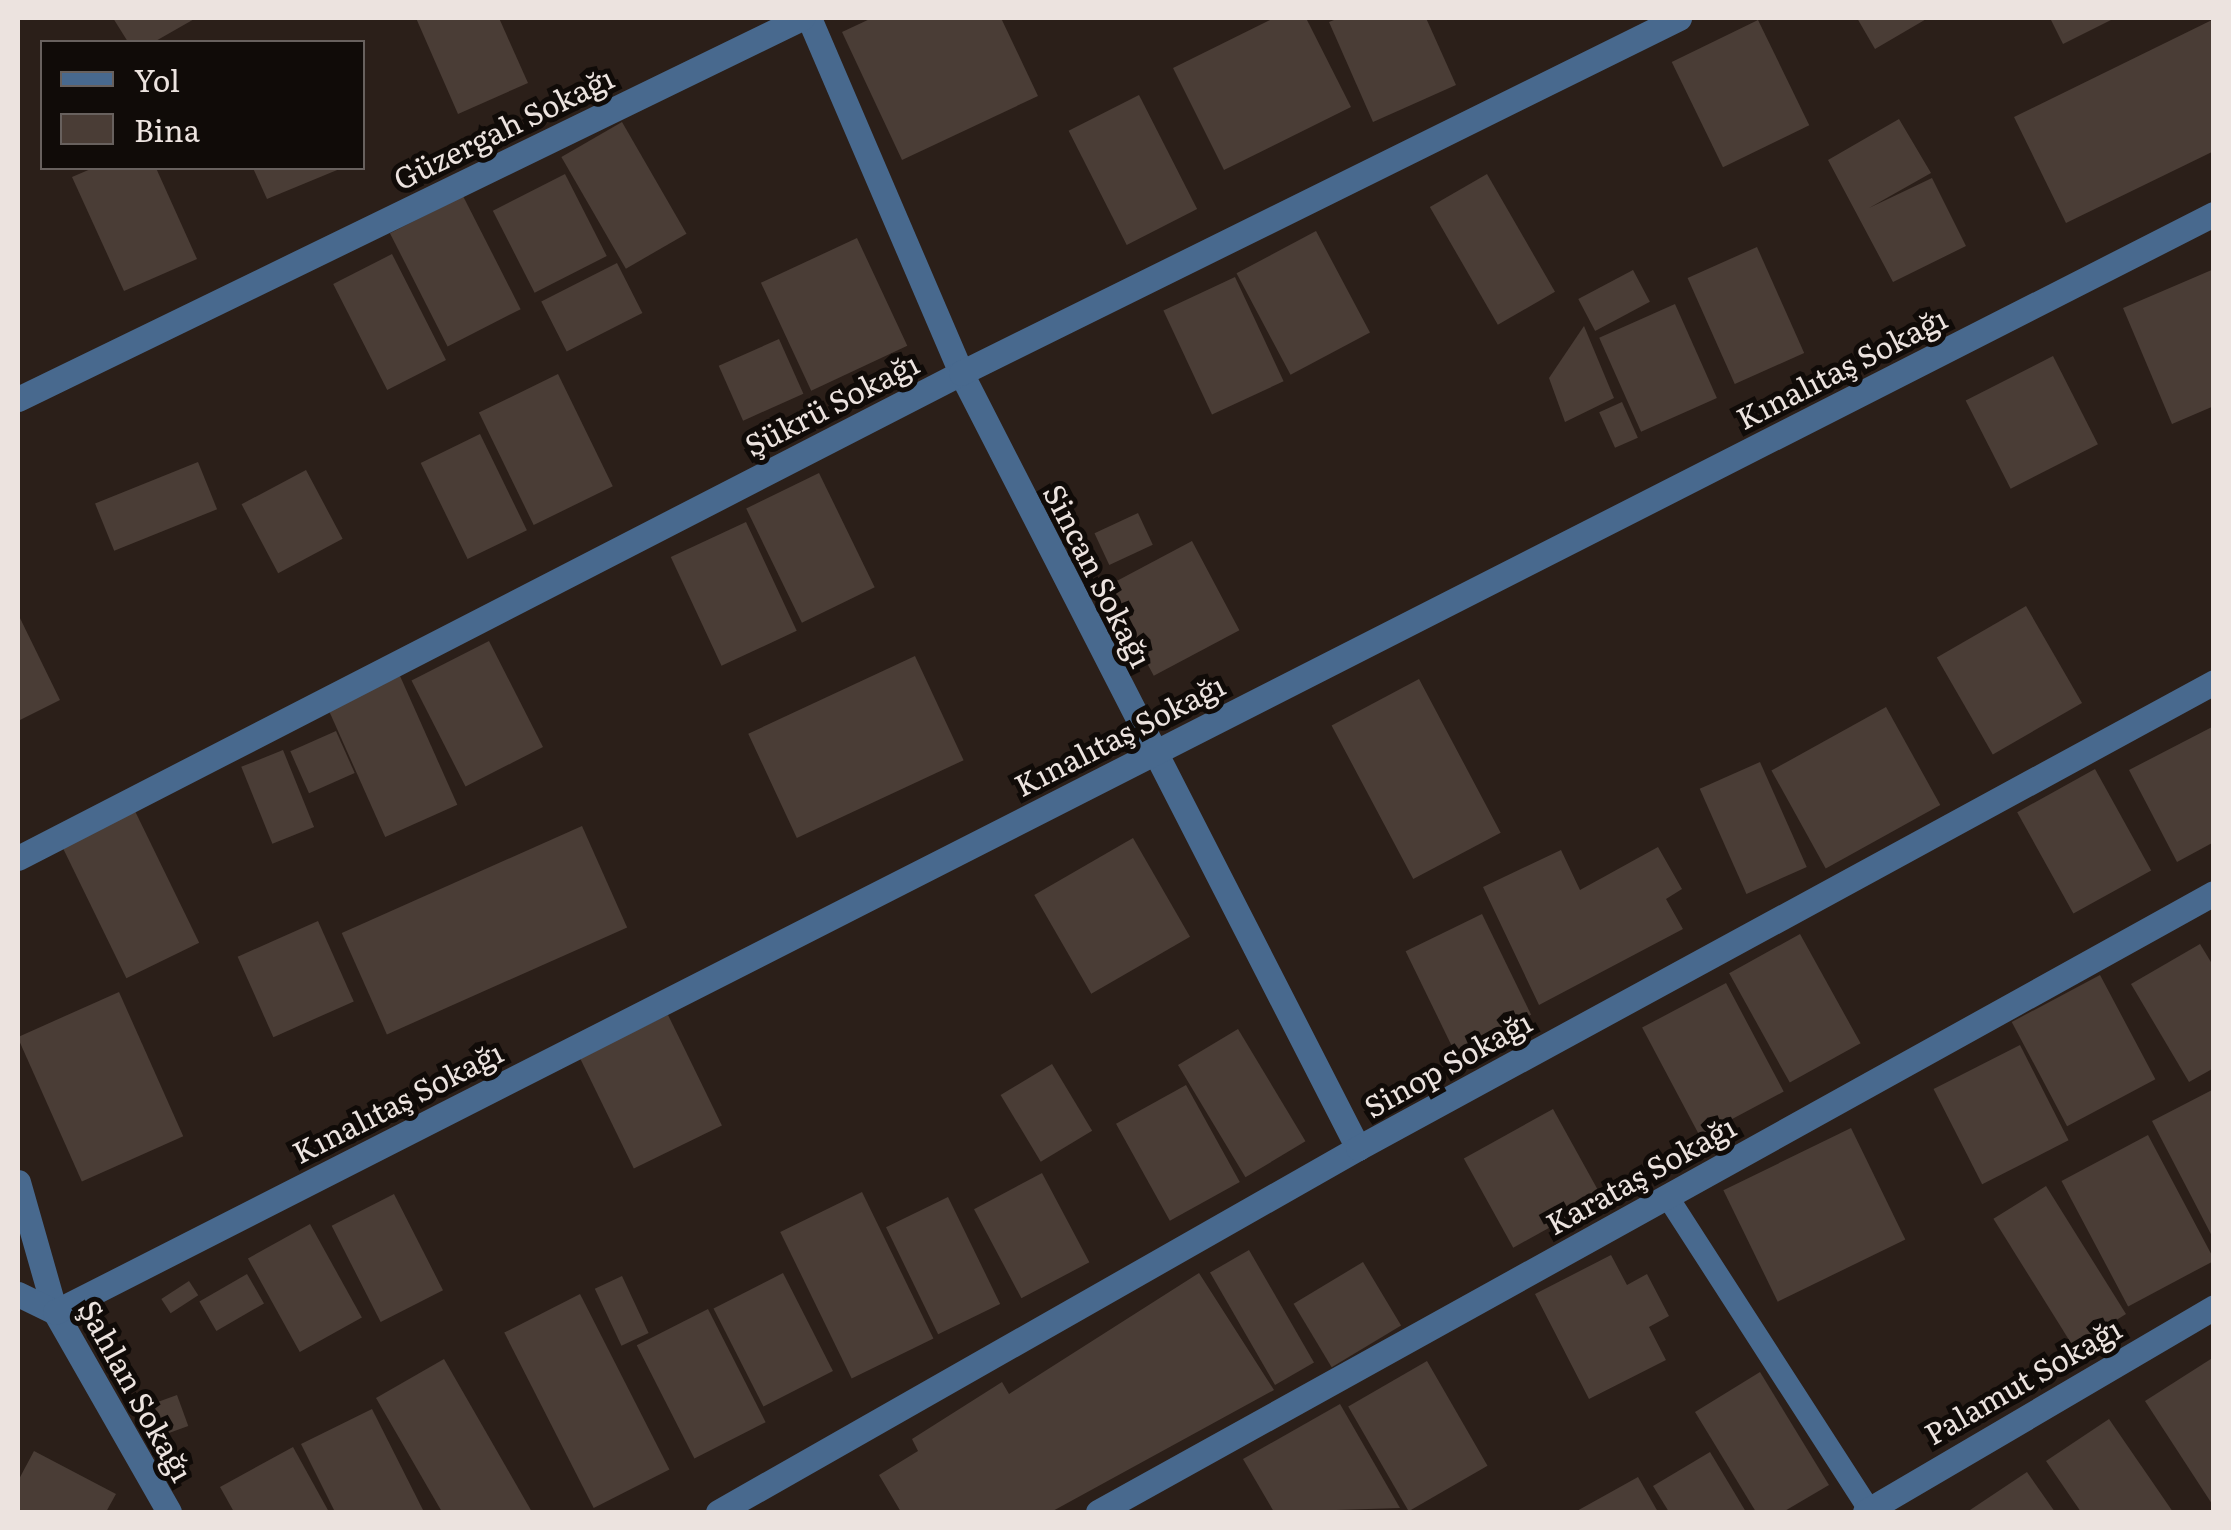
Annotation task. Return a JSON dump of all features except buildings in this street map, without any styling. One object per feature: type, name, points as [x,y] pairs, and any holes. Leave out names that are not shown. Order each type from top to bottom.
[{"type":"street","name":"Sincan Sokağı","points":[[805,18],[961,373],[1152,754],[1358,1148]]},
{"type":"street","name":"Güzergah Sokağı","points":[[18,400],[805,18]]},
{"type":"street","name":"Şükrü Sokağı","points":[[18,858],[961,373],[1679,18]]},
{"type":"street","name":"Kınalıtaş Sokağı","points":[[54,1312],[2214,214]]},
{"type":"street","name":"Sinop Sokağı","points":[[718,1512],[1358,1148],[2214,682]]},
{"type":"street","name":"Karataş Sokağı","points":[[1098,1512],[2214,893]]},
{"type":"street","name":"Şahlan Sokağı","points":[[18,1182],[54,1312],[169,1512]]},
{"type":"street","points":[[18,1294],[54,1312]]},
{"type":"street","name":"Palamut Sokağı","points":[[1867,1511],[2214,1307]]},
{"type":"lane","points":[[1667,1196],[1867,1511]]}]
